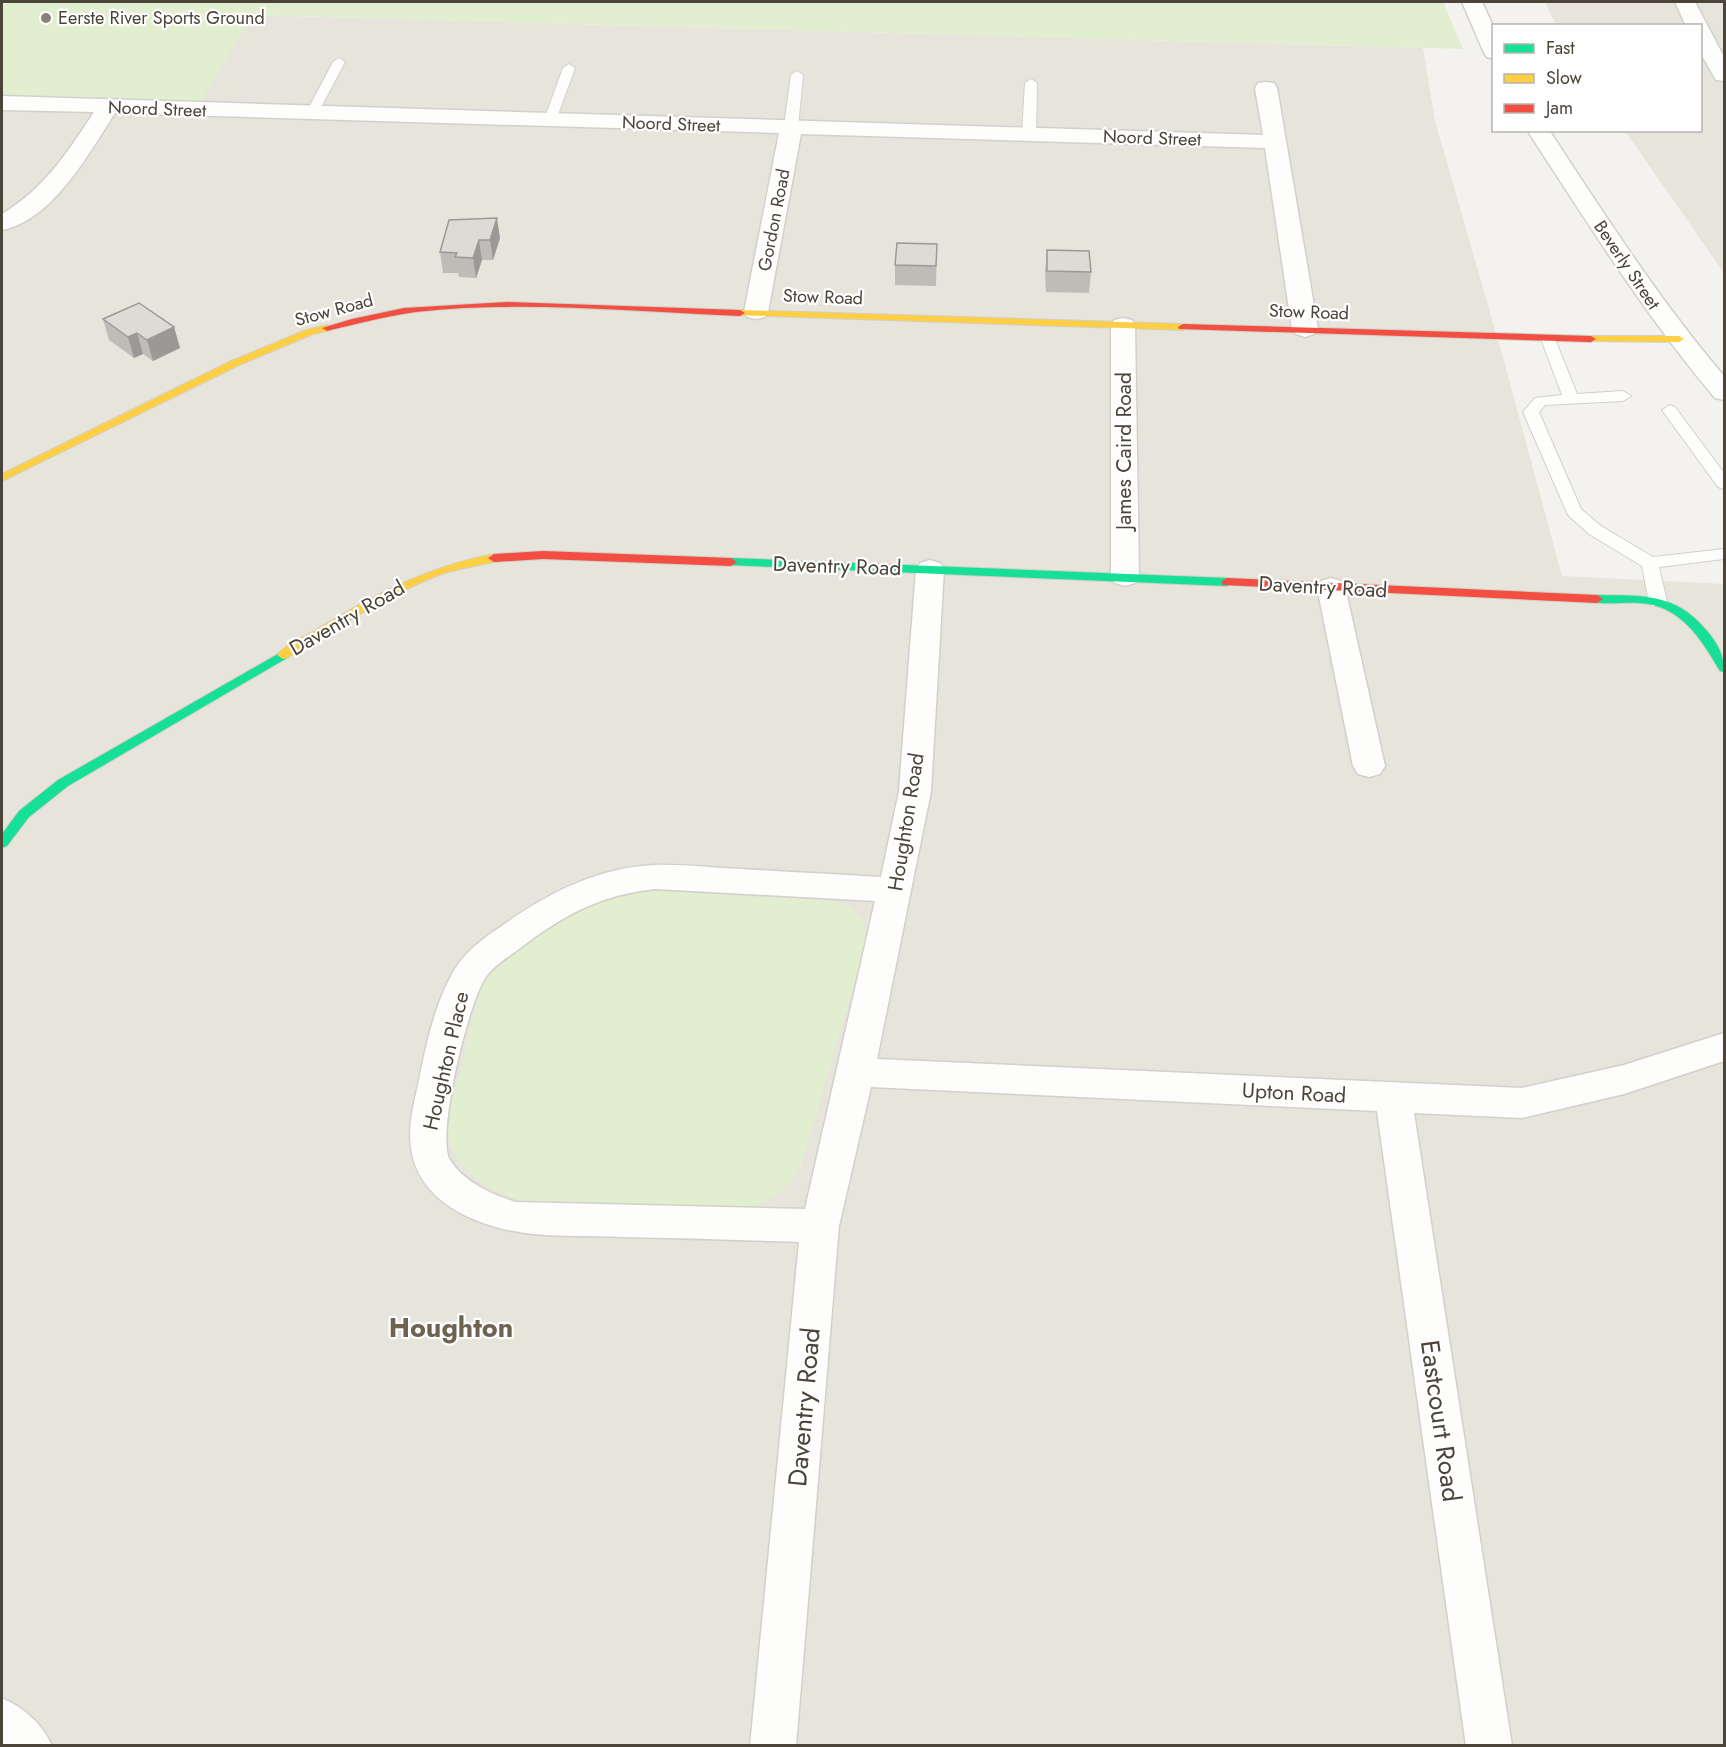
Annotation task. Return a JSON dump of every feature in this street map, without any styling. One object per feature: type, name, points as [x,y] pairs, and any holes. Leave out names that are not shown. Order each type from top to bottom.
[{"type":"street","points":[[1472,2],[1492,48]]},
{"type":"street","points":[[1684,2],[1696,24]]},
{"type":"street","points":[[1702,34],[1725,75]]},
{"type":"street","points":[[1266,87],[1305,330]]},
{"type":"street","name":"Noord Street","points":[[2,103],[1274,142]]},
{"type":"street","points":[[2,224],[36,204],[54,188],[108,107]]},
{"type":"street","name":"Gordon Road","points":[[756,312],[791,127]]},
{"type":"street","name":"Beverly Street","points":[[1539,132],[1634,277],[1679,339],[1725,392]]},
{"type":"street","name":"Stow Road","points":[[2,478],[234,364],[310,332],[370,317],[428,308],[503,306],[756,312],[1548,339],[1679,339]]},
{"type":"street","name":"James Caird Road","points":[[1123,325],[1125,577]]},
{"type":"street","name":"Daventry Road","points":[[2,843],[24,814],[63,783],[399,587],[442,568],[491,557],[517,555],[930,569],[1658,603],[1688,617],[1715,645],[1725,668]]},
{"type":"street","name":"Houghton Road","points":[[855,1072],[896,890],[915,791],[930,569]]},
{"type":"street","points":[[1331,587],[1369,766]]},
{"type":"street","name":"Houghton Place","points":[[820,1226],[516,1218],[491,1212],[469,1201],[451,1187],[438,1170],[429,1152],[427,1132],[445,1045],[463,983],[475,967],[543,913],[568,898],[594,887],[624,879],[655,876],[896,890]]},
{"type":"street","name":"Upton Road","points":[[855,1072],[1522,1103],[1584,1091],[1725,1047]]},
{"type":"street","name":"Daventry Road","points":[[773,1746],[820,1226],[855,1072]]},
{"type":"street","name":"Eastcourt Road","points":[[1393,1097],[1489,1746]]},
{"type":"street","points":[[2,1721],[28,1746]]},
{"type":"lane","points":[[312,113],[339,62]]},
{"type":"lane","points":[[550,120],[569,68]]},
{"type":"lane","points":[[791,127],[797,75]]},
{"type":"lane","points":[[1029,134],[1031,82]]},
{"type":"lane","points":[[1548,339],[1571,399]]},
{"type":"lane","points":[[1623,396],[1540,401],[1531,412],[1574,512],[1595,530],[1650,563],[1725,554]]},
{"type":"lane","points":[[1670,410],[1725,484]]},
{"type":"lane","points":[[1650,563],[1658,603]]},
{"type":"shaded area","points":[[1545,2],[1724,2],[1724,273],[1626,132],[1702,132],[1702,24],[1556,24]]},
{"type":"shaded area","points":[[252,15],[1423,48],[1435,121],[1504,361],[1562,576],[1724,584],[1724,1745],[2,1746],[2,102],[196,109]]},
{"type":"green space","points":[[2,2],[1443,2],[1463,49],[252,15],[200,104],[2,98]]},
{"type":"green space","points":[[636,890],[834,901],[853,910],[864,925],[867,939],[801,1166],[781,1192],[754,1206],[732,1211],[518,1200],[493,1189],[470,1174],[454,1152],[448,1124],[449,1111],[481,985],[494,968],[511,954],[580,905]]},
{"type":"building","points":[[497,218],[490,240],[479,240],[473,258],[455,257],[457,253],[440,252],[449,220]]},
{"type":"building","points":[[897,243],[937,244],[936,266],[895,265]]},
{"type":"building","points":[[1047,250],[1089,251],[1091,272],[1047,271]]},
{"type":"building","points":[[139,303],[174,327],[147,340],[137,333],[128,337],[103,319]]},
{"type":"traffic: fast","points":[[731,562],[1227,582]]},
{"type":"traffic: fast","points":[[1597,599],[1644,600],[1659,602],[1670,607],[1699,628],[1713,647],[1724,668]]},
{"type":"traffic: fast","points":[[2,843],[24,814],[63,783],[283,655]]},
{"type":"traffic: slow","points":[[740,313],[1183,327]]},
{"type":"traffic: slow","points":[[2,478],[233,364],[310,332],[327,328]]},
{"type":"traffic: slow","points":[[1591,339],[1679,339]]},
{"type":"traffic: slow","points":[[283,655],[358,610],[410,583],[465,563],[494,558]]},
{"type":"traffic: jam","points":[[327,328],[404,311],[468,306],[546,306],[740,313]]},
{"type":"traffic: jam","points":[[1183,327],[1591,339]]},
{"type":"traffic: jam","points":[[494,558],[543,555],[731,562]]},
{"type":"traffic: jam","points":[[1227,582],[1597,599]]},
{"type":"place","name":"Eerste River Sports Ground","points":[[46,18]]},
{"type":"district","name":"Houghton","points":[[451,1327]]}]
